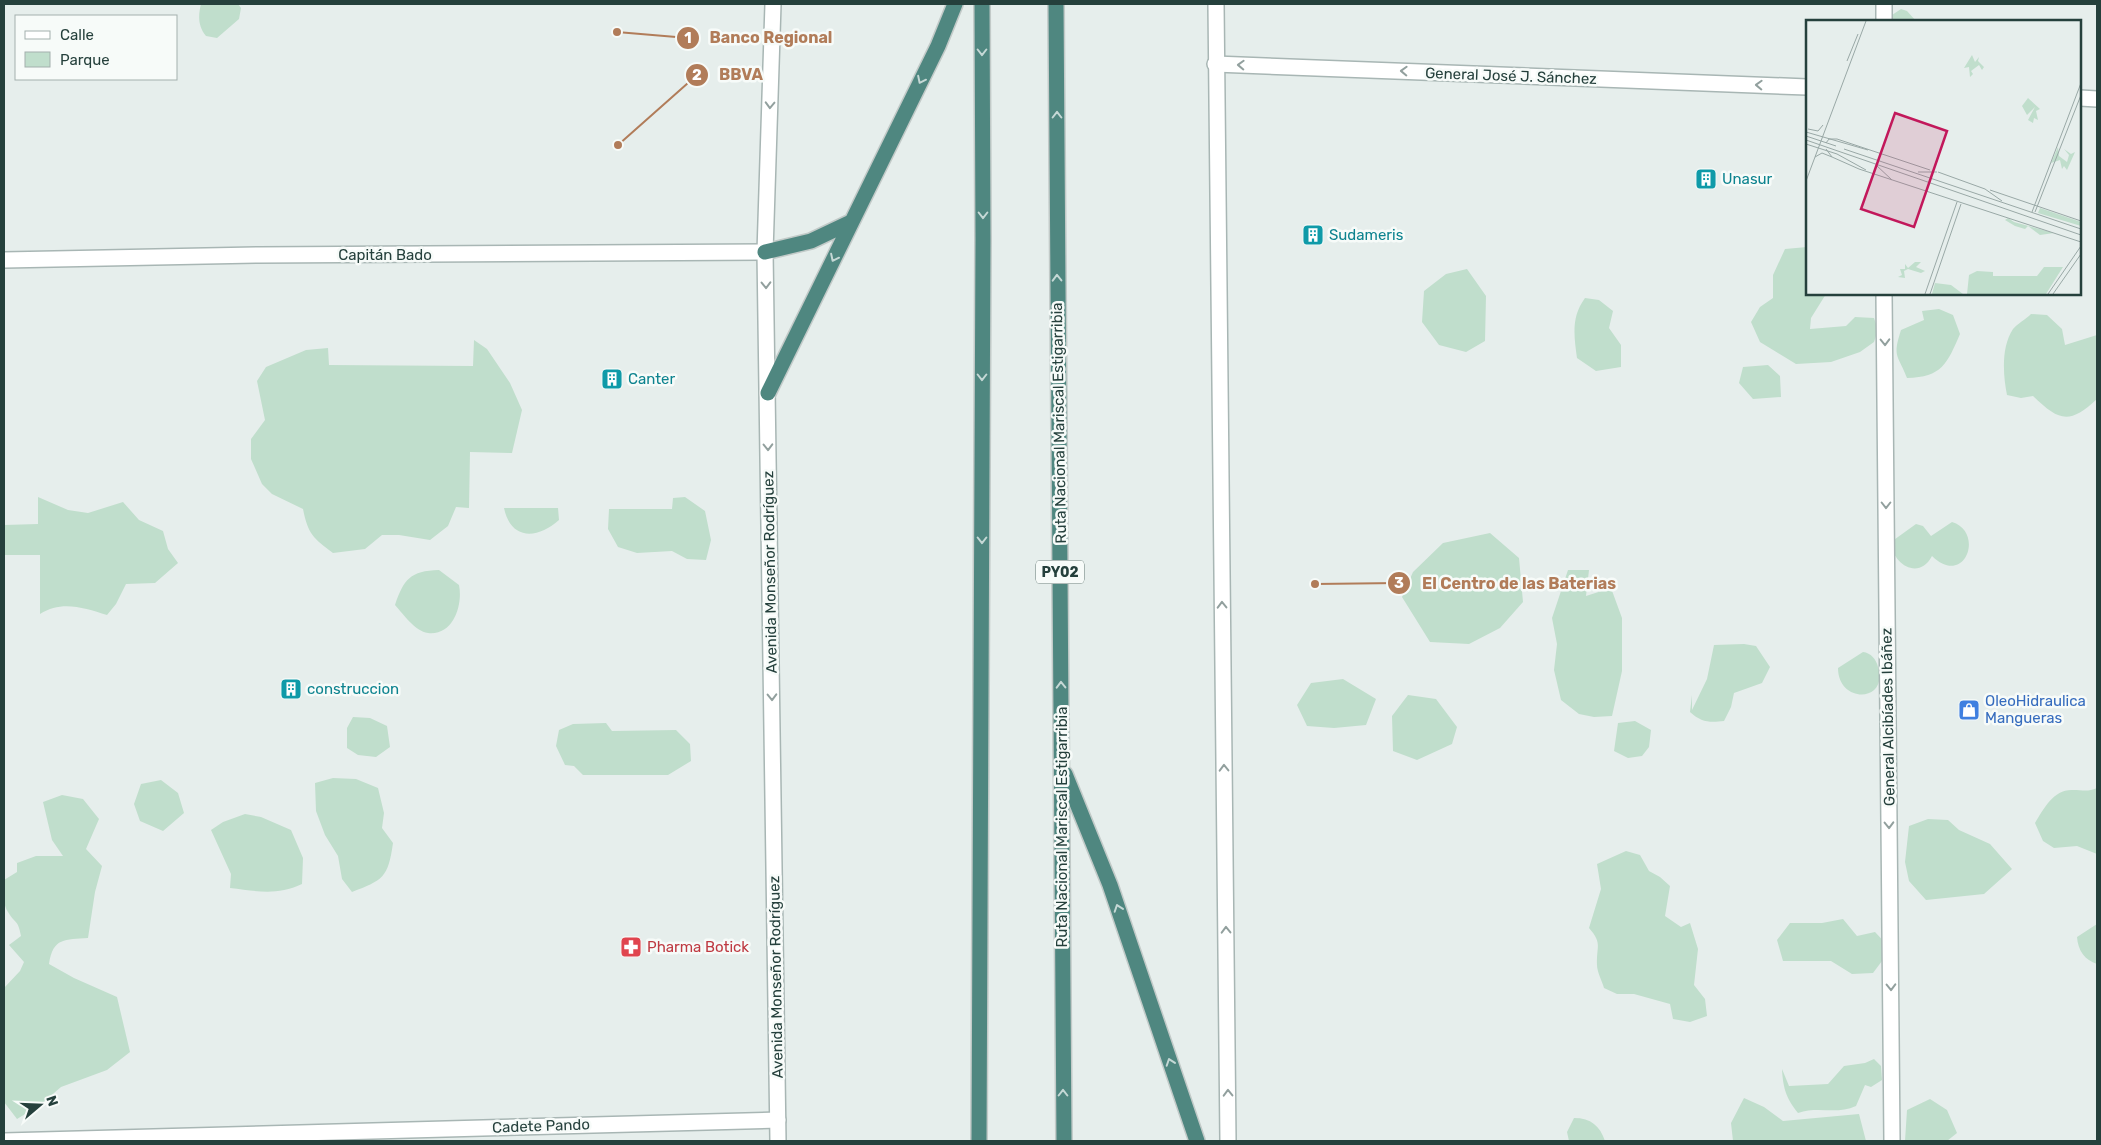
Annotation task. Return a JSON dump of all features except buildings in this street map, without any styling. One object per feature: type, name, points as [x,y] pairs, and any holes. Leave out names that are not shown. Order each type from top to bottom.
[{"type":"highway","points":[[768,393],[938,46],[955,4]]},
{"type":"highway","points":[[979,1141],[983,259],[982,4]]},
{"type":"highway","name":"Ruta Nacional Mariscal Estigarribia","points":[[1056,4],[1064,1141]]},
{"type":"highway","points":[[765,252],[811,240],[852,222]]},
{"type":"highway","points":[[1062,767],[1110,885],[1197,1141]]},
{"type":"street","name":"Avenida Monseñor Rodríguez","points":[[774,4],[765,252],[778,1141]]},
{"type":"street","points":[[1216,4],[1215,64],[1228,1141]]},
{"type":"street","points":[[1884,4],[1884,20]]},
{"type":"street","name":"General José J. Sánchez","points":[[1215,64],[1806,87]]},
{"type":"street","points":[[2081,98],[2097,99]]},
{"type":"street","name":"Capitán Bado","points":[[4,260],[259,255],[765,252]]},
{"type":"street","name":"General Alcibíades Ibáñez","points":[[1884,295],[1892,1141]]},
{"type":"street","name":"Cadete Pando","points":[[4,1141],[778,1120]]},
{"type":"green space","points":[[201,4],[238,4],[241,8],[239,19],[217,38],[206,36],[199,21]]},
{"type":"green space","points":[[1901,9],[1907,11],[1915,20],[1884,20]]},
{"type":"green space","points":[[1806,247],[1806,295],[1825,295],[1811,318],[1810,329],[1846,326],[1855,317],[1874,318],[1878,330],[1874,342],[1860,352],[1831,362],[1796,364],[1760,342],[1751,322],[1760,307],[1773,298],[1773,275],[1785,249]]},
{"type":"green space","points":[[1467,269],[1486,296],[1485,341],[1466,352],[1439,345],[1422,322],[1424,291],[1446,274]]},
{"type":"green space","points":[[1585,298],[1599,300],[1613,311],[1609,328],[1621,345],[1621,367],[1596,371],[1577,358],[1575,327],[1577,312]]},
{"type":"green space","points":[[1939,309],[1953,315],[1960,334],[1947,361],[1936,372],[1907,378],[1897,356],[1897,346],[1901,330],[1924,320],[1922,311]]},
{"type":"green space","points":[[2031,314],[2047,315],[2062,329],[2065,345],[2097,335],[2097,399],[2079,413],[2064,417],[2050,411],[2033,396],[2021,398],[2007,395],[2004,370],[2006,344],[2013,329]]},
{"type":"green space","points":[[474,340],[487,349],[510,383],[522,410],[512,453],[470,452],[469,508],[456,507],[448,526],[430,540],[399,535],[382,535],[365,549],[333,553],[312,535],[303,509],[272,494],[262,484],[251,459],[251,439],[265,420],[257,381],[266,367],[306,350],[328,348],[329,365],[473,366]]},
{"type":"green space","points":[[1768,365],[1780,376],[1781,397],[1753,399],[1739,383],[1743,367]]},
{"type":"green space","points":[[38,497],[68,510],[88,513],[123,502],[139,520],[163,531],[168,549],[178,563],[155,583],[126,584],[116,604],[107,615],[65,606],[40,614],[40,555],[4,555],[4,525],[38,524]]},
{"type":"green space","points":[[685,497],[705,511],[711,540],[706,560],[687,559],[672,551],[637,553],[618,547],[608,529],[609,509],[672,509],[673,498]]},
{"type":"green space","points":[[504,508],[558,508],[559,520],[543,531],[526,534],[513,526]]},
{"type":"green space","points":[[1952,522],[1962,528],[1967,536],[1969,546],[1967,555],[1962,562],[1954,566],[1944,564],[1932,556],[1927,563],[1914,568],[1907,567],[1896,557],[1891,542],[1916,524],[1923,526],[1931,536]]},
{"type":"green space","points":[[1490,533],[1519,558],[1523,602],[1500,628],[1469,644],[1430,642],[1402,597],[1413,572],[1443,543]]},
{"type":"green space","points":[[439,570],[459,585],[458,609],[455,617],[444,629],[437,633],[423,632],[414,626],[395,605],[409,578],[421,572]]},
{"type":"green space","points":[[1568,570],[1589,570],[1586,596],[1611,588],[1622,618],[1622,671],[1612,716],[1594,717],[1579,714],[1561,700],[1554,670],[1557,644],[1552,618]]},
{"type":"green space","points":[[1744,644],[1756,646],[1770,667],[1762,683],[1734,693],[1731,707],[1724,721],[1710,722],[1698,718],[1690,712],[1692,695],[1692,710],[1707,679],[1714,645]]},
{"type":"green space","points":[[1863,652],[1871,655],[1874,659],[1878,667],[1879,679],[1876,687],[1870,693],[1862,694],[1854,693],[1846,688],[1840,680],[1838,668]]},
{"type":"green space","points":[[1343,679],[1376,699],[1366,725],[1334,728],[1307,726],[1297,705],[1311,683]]},
{"type":"green space","points":[[1408,695],[1436,699],[1457,727],[1452,744],[1417,760],[1393,751],[1392,716]]},
{"type":"green space","points":[[353,717],[370,718],[387,726],[390,747],[376,757],[358,755],[347,748],[347,728]]},
{"type":"green space","points":[[1635,721],[1651,730],[1649,747],[1642,756],[1628,758],[1614,751],[1618,723]]},
{"type":"green space","points":[[606,723],[612,731],[676,730],[690,744],[691,761],[668,775],[583,775],[574,766],[565,765],[556,746],[559,730],[573,724]]},
{"type":"green space","points":[[333,778],[356,779],[378,788],[384,813],[382,828],[393,843],[389,864],[382,876],[371,884],[352,892],[342,879],[338,856],[325,835],[316,811],[315,783]]},
{"type":"green space","points":[[161,780],[178,793],[184,813],[163,831],[140,821],[134,804],[141,784]]},
{"type":"green space","points":[[2097,788],[2097,854],[2077,846],[2054,848],[2043,841],[2035,823],[2050,800],[2066,791]]},
{"type":"green space","points":[[62,795],[83,799],[99,819],[86,849],[102,866],[95,892],[88,938],[67,940],[57,944],[49,964],[74,978],[117,997],[130,1052],[107,1070],[61,1087],[40,1105],[17,1119],[4,1102],[4,988],[20,971],[24,962],[9,945],[21,936],[17,924],[10,916],[5,905],[4,880],[17,872],[17,863],[36,856],[63,856],[52,840],[43,802]]},
{"type":"green space","points":[[245,814],[261,817],[291,830],[303,858],[302,884],[293,888],[275,891],[230,888],[231,874],[211,830],[223,822]]},
{"type":"green space","points":[[1928,819],[1948,820],[1959,830],[1990,844],[2012,869],[1984,894],[1926,900],[1909,881],[1905,862],[1909,826]]},
{"type":"green space","points":[[1626,851],[1640,855],[1649,871],[1660,877],[1670,886],[1665,916],[1681,927],[1690,923],[1698,949],[1694,985],[1705,999],[1707,1016],[1690,1022],[1673,1019],[1670,1004],[1634,994],[1617,994],[1604,988],[1597,968],[1598,945],[1596,938],[1589,928],[1601,889],[1597,864]]},
{"type":"green space","points":[[1843,919],[1857,936],[1875,932],[1891,949],[1873,973],[1852,974],[1831,961],[1783,961],[1777,940],[1790,923],[1822,923]]},
{"type":"green space","points":[[2097,924],[2097,964],[2083,954],[2077,937]]},
{"type":"green space","points":[[1874,1059],[1881,1066],[1882,1080],[1871,1087],[1865,1085],[1856,1106],[1849,1109],[1813,1110],[1798,1113],[1784,1087],[1782,1069],[1789,1086],[1828,1084],[1844,1066],[1865,1063]]},
{"type":"green space","points":[[1744,1098],[1764,1107],[1783,1121],[1859,1114],[1866,1141],[1733,1141],[1731,1123]]},
{"type":"green space","points":[[1930,1099],[1947,1110],[1957,1133],[1947,1141],[1905,1141],[1907,1110]]},
{"type":"green space","points":[[1574,1118],[1590,1121],[1600,1131],[1605,1141],[1569,1141],[1567,1132]]},
{"type":"place","name":"Banco Regional","points":[[617,32]]},
{"type":"place","name":"BBVA","points":[[618,145]]},
{"type":"place","name":"Unasur","points":[[1706,179]]},
{"type":"place","name":"Sudameris","points":[[1313,235]]},
{"type":"place","name":"Canter","points":[[612,379]]},
{"type":"place","name":"El Centro de las Baterias","points":[[1315,584]]},
{"type":"place","name":"construccion","points":[[291,689]]},
{"type":"place","name":"OleoHidraulica Mangueras","points":[[1969,710]]},
{"type":"place","name":"Pharma Botick","points":[[631,947]]}]
